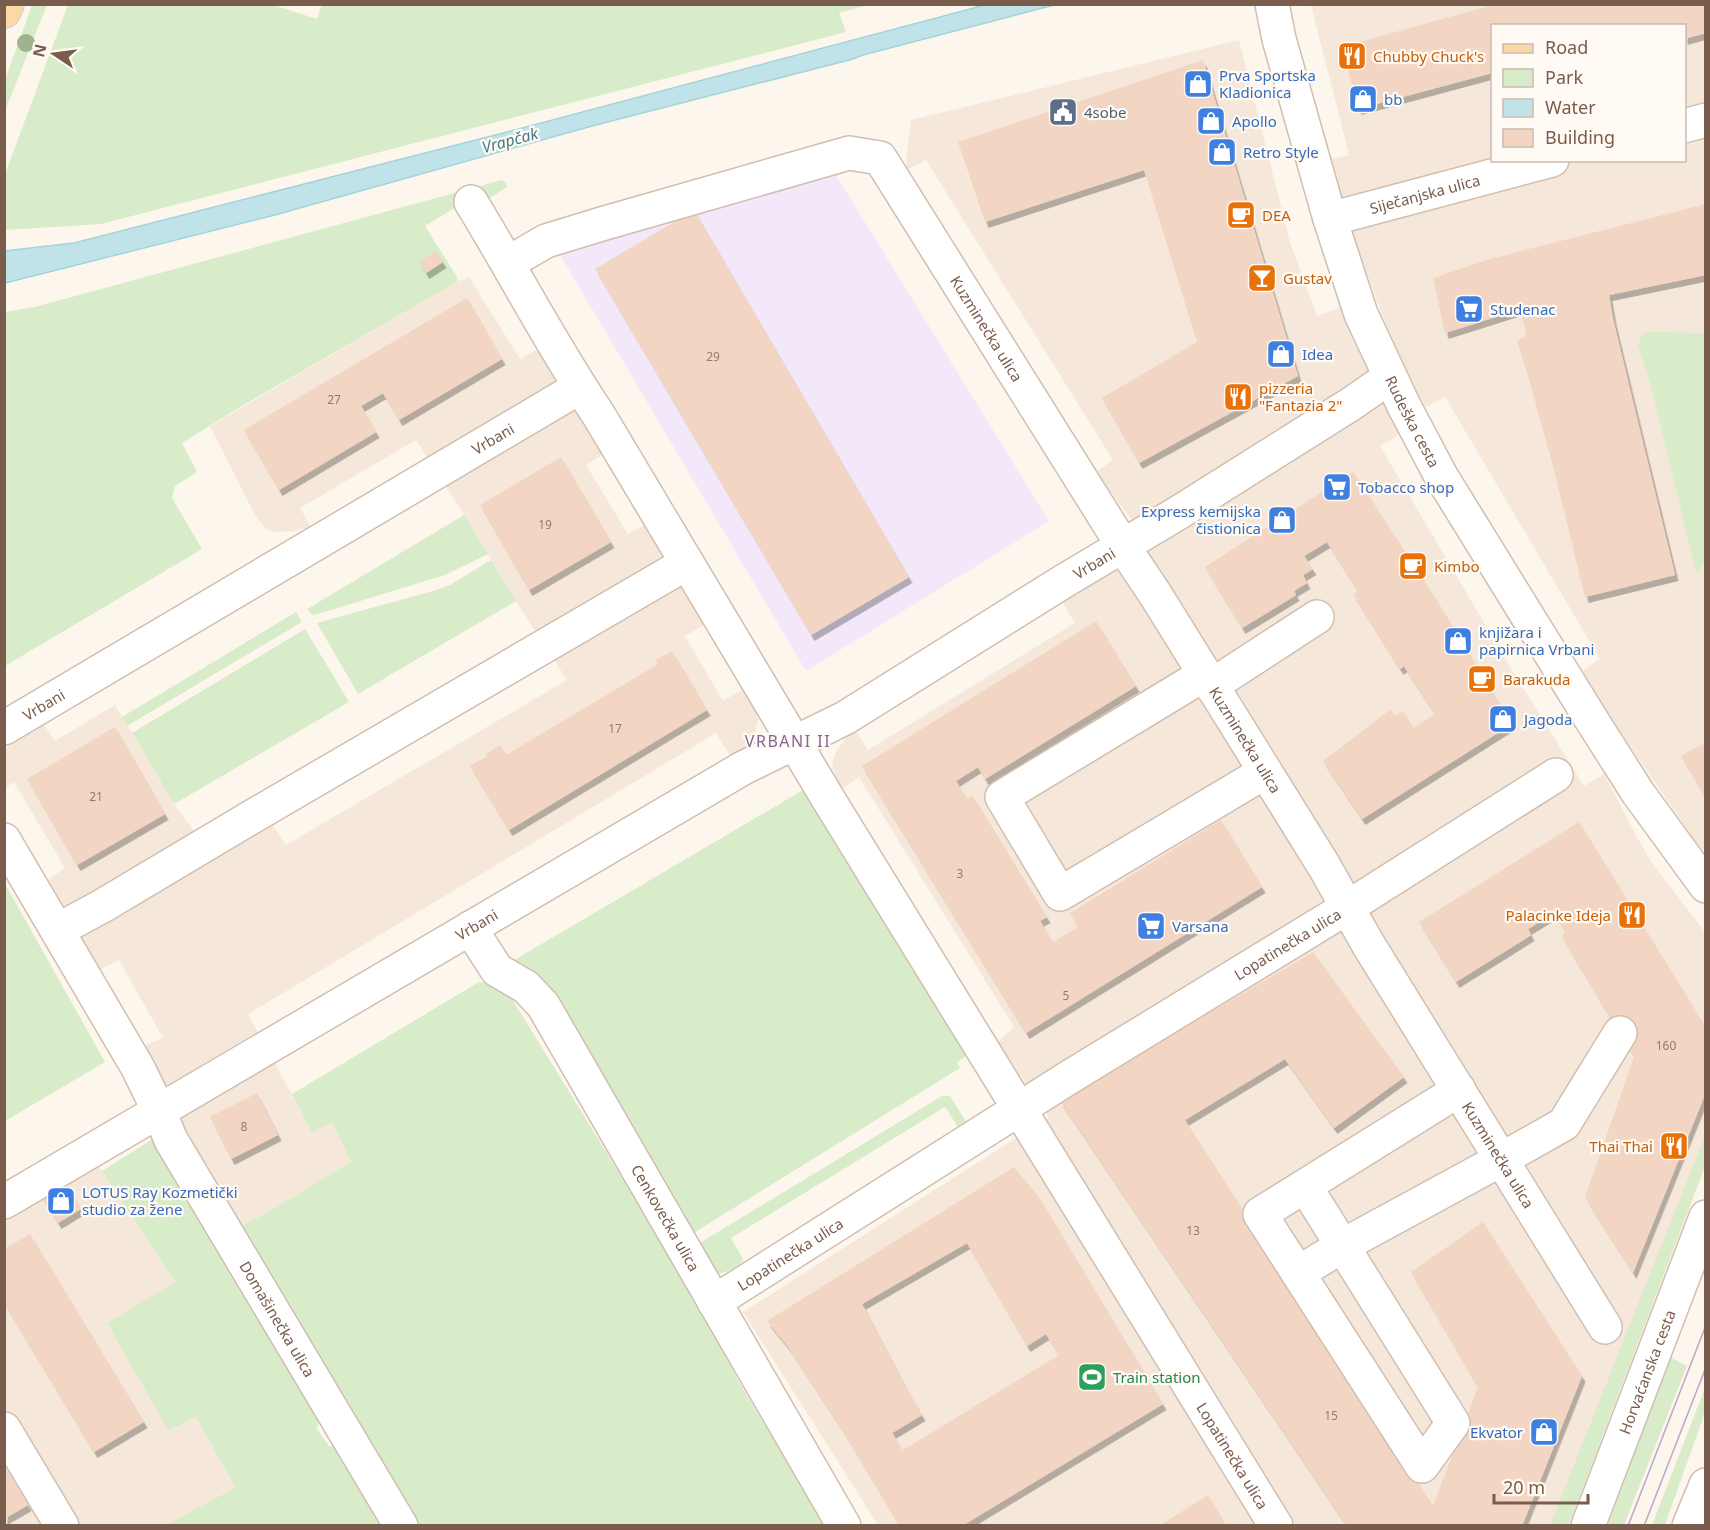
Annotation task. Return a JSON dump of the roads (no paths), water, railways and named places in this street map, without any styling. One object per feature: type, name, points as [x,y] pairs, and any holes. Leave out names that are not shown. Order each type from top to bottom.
[{"type":"main road","points":[[4,11],[7,4]]},
{"type":"street","name":"Rudeška cesta","points":[[1272,4],[1279,39],[1330,219],[1361,314],[1404,406],[1441,476],[1591,719],[1638,793],[1706,886]]},
{"type":"street","points":[[1686,125],[1706,120]]},
{"type":"street","name":"Kuzminečka ulica","points":[[508,263],[546,242],[849,153],[880,158],[1155,594],[1605,1327]]},
{"type":"street","name":"Siječanjska ulica","points":[[1330,219],[1544,162]]},
{"type":"street","points":[[471,202],[794,742]]},
{"type":"street","name":"Vrbani","points":[[4,1202],[743,768],[845,718],[1342,410],[1390,377]]},
{"type":"street","name":"Vrbani","points":[[4,728],[580,387]]},
{"type":"street","points":[[58,930],[687,563]]},
{"type":"street","points":[[1265,772],[1060,894],[1002,797],[1317,617]]},
{"type":"street","name":"Lopatinečka ulica","points":[[794,742],[1276,1526]]},
{"type":"street","name":"Lopatinečka ulica","points":[[714,1302],[1556,775]]},
{"type":"street","points":[[4,840],[138,1068],[159,1111]]},
{"type":"street","name":"Cenkovečka ulica","points":[[470,928],[497,970],[526,987],[543,1005],[844,1526]]},
{"type":"street","points":[[1298,1273],[1342,1246],[1564,1124],[1620,1033]]},
{"type":"street","points":[[1305,1186],[1453,1423],[1422,1466],[1260,1214],[1459,1090]]},
{"type":"street","name":"Domašinečka ulica","points":[[159,1111],[171,1140],[401,1526]]},
{"type":"street","name":"Horvaćanska cesta","points":[[1588,1526],[1706,1217]]},
{"type":"street","points":[[4,1429],[60,1525]]},
{"type":"street","points":[[1689,1526],[1706,1485]]},
{"type":"water","name":"Vrapčak","points":[[985,5],[1054,5],[592,126],[275,215],[5,283],[5,251],[74,243],[507,132]]},
{"type":"tram line","points":[[1628,1526],[1706,1325]]},
{"type":"tram line","points":[[1644,1526],[1706,1367]]},
{"type":"place","name":"Chubby Chuck's","points":[[1352,56]]},
{"type":"place","name":"Prva Sportska Kladionica","points":[[1198,84]]},
{"type":"place","name":"bb","points":[[1363,99]]},
{"type":"place","name":"4sobe","points":[[1063,112]]},
{"type":"place","name":"Apollo","points":[[1211,121]]},
{"type":"place","name":"Retro Style","points":[[1222,152]]},
{"type":"place","name":"DEA","points":[[1241,215]]},
{"type":"place","name":"Gustav","points":[[1262,278]]},
{"type":"place","name":"Studenac","points":[[1469,309]]},
{"type":"place","name":"Idea","points":[[1281,354]]},
{"type":"place","name":"pizzeria \"Fantazia 2\"","points":[[1238,397]]},
{"type":"place","name":"Tobacco shop","points":[[1337,487]]},
{"type":"place","name":"Express kemijska čistionica","points":[[1282,520]]},
{"type":"place","name":"Kimbo","points":[[1413,566]]},
{"type":"place","name":"knjižara i papirnica Vrbani","points":[[1458,641]]},
{"type":"place","name":"Barakuda","points":[[1482,679]]},
{"type":"place","name":"Jagoda","points":[[1503,719]]},
{"type":"place","name":"Palacinke Ideja","points":[[1632,915]]},
{"type":"place","name":"Varsana","points":[[1151,926]]},
{"type":"place","name":"Thai Thai","points":[[1674,1146]]},
{"type":"place","name":"LOTUS Ray Kozmetički studio za žene","points":[[61,1201]]},
{"type":"place","name":"Train station","points":[[1092,1377]]},
{"type":"place","name":"Ekvator","points":[[1544,1432]]},
{"type":"district","name":"VRBANI II","points":[[788,741]]}]
